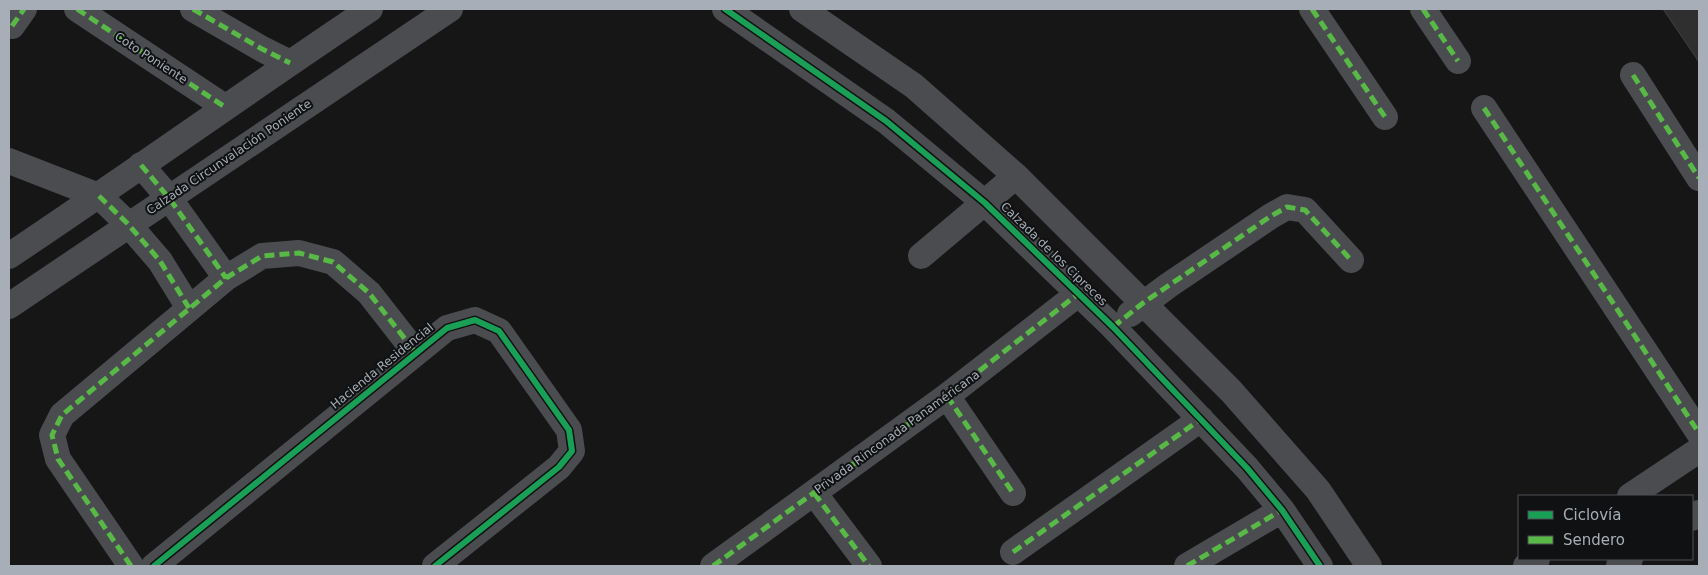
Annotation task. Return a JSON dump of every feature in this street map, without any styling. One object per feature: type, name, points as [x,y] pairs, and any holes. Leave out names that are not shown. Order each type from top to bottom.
[{"type":"street","name":"Coto Poniente","points":[[77,9],[225,107]]},
{"type":"street","points":[[193,9],[262,49],[290,62]]},
{"type":"street","points":[[9,256],[370,9]]},
{"type":"street","name":"Calzada Circunvalación Poniente","points":[[9,306],[128,224],[450,9]]},
{"type":"street","name":"Calzada de los Cipreces","points":[[725,9],[886,121],[985,203],[1114,327],[1201,419],[1282,510],[1320,566]]},
{"type":"street","points":[[802,9],[914,86],[1016,176],[1231,391],[1318,490],[1369,566]]},
{"type":"street","points":[[1312,9],[1385,117]]},
{"type":"street","points":[[1423,9],[1458,61]]},
{"type":"street","points":[[1633,75],[1699,178]]},
{"type":"street","points":[[1484,108],[1699,433]]},
{"type":"street","points":[[9,162],[99,196],[128,224],[160,261],[189,308]]},
{"type":"street","points":[[141,165],[168,198],[226,278]]},
{"type":"street","points":[[921,256],[1016,176]]},
{"type":"street","points":[[1114,327],[1143,303],[1271,216],[1288,207],[1304,210],[1351,260]]},
{"type":"street","name":"Hacienda Residencial","points":[[132,566],[58,459],[52,436],[62,415],[226,278],[262,256],[299,253],[333,262],[370,293],[416,353]]},
{"type":"street","name":"Privada Rinconada Panaméricana","points":[[713,566],[948,396],[1078,294]]},
{"type":"street","name":"Hacienda Residencial","points":[[154,566],[447,328],[475,320],[500,331],[569,430],[572,451],[559,466],[435,566]]},
{"type":"street","points":[[948,396],[1013,493]]},
{"type":"street","points":[[1013,552],[1201,419]]},
{"type":"street","points":[[1632,495],[1699,450]]},
{"type":"street","points":[[814,493],[869,566]]},
{"type":"street","points":[[1187,566],[1282,510]]},
{"type":"building","points":[[1663,9],[1699,9],[1699,62]]},
{"type":"marked path","points":[[12,26],[24,9]]},
{"type":"marked path","points":[[77,9],[225,107]]},
{"type":"marked path","points":[[193,9],[290,63]]},
{"type":"marked path","points":[[1312,9],[1385,117]]},
{"type":"marked path","points":[[1423,9],[1458,61]]},
{"type":"marked path","points":[[1633,75],[1699,178]]},
{"type":"marked path","points":[[1484,108],[1699,433]]},
{"type":"marked path","points":[[141,165],[169,198],[226,278]]},
{"type":"marked path","points":[[99,196],[128,224],[160,261],[189,308]]},
{"type":"marked path","points":[[1113,327],[1143,303],[1287,207],[1305,210],[1351,260]]},
{"type":"marked path","points":[[131,566],[58,459],[52,435],[62,415],[226,278],[262,256],[299,253],[333,262],[369,293],[416,353]]},
{"type":"marked path","points":[[713,566],[947,396],[1078,294]]},
{"type":"marked path","points":[[947,396],[1013,493]]},
{"type":"marked path","points":[[1013,552],[1201,419]]},
{"type":"marked path","points":[[814,493],[869,566]]},
{"type":"marked path","points":[[1187,566],[1282,510]]},
{"type":"cycle path","points":[[725,9],[886,121],[985,203],[1113,327],[1247,468],[1282,510],[1320,566]]},
{"type":"cycle path","points":[[154,566],[447,328],[475,320],[499,331],[569,430],[572,451],[559,467],[435,566]]}]
